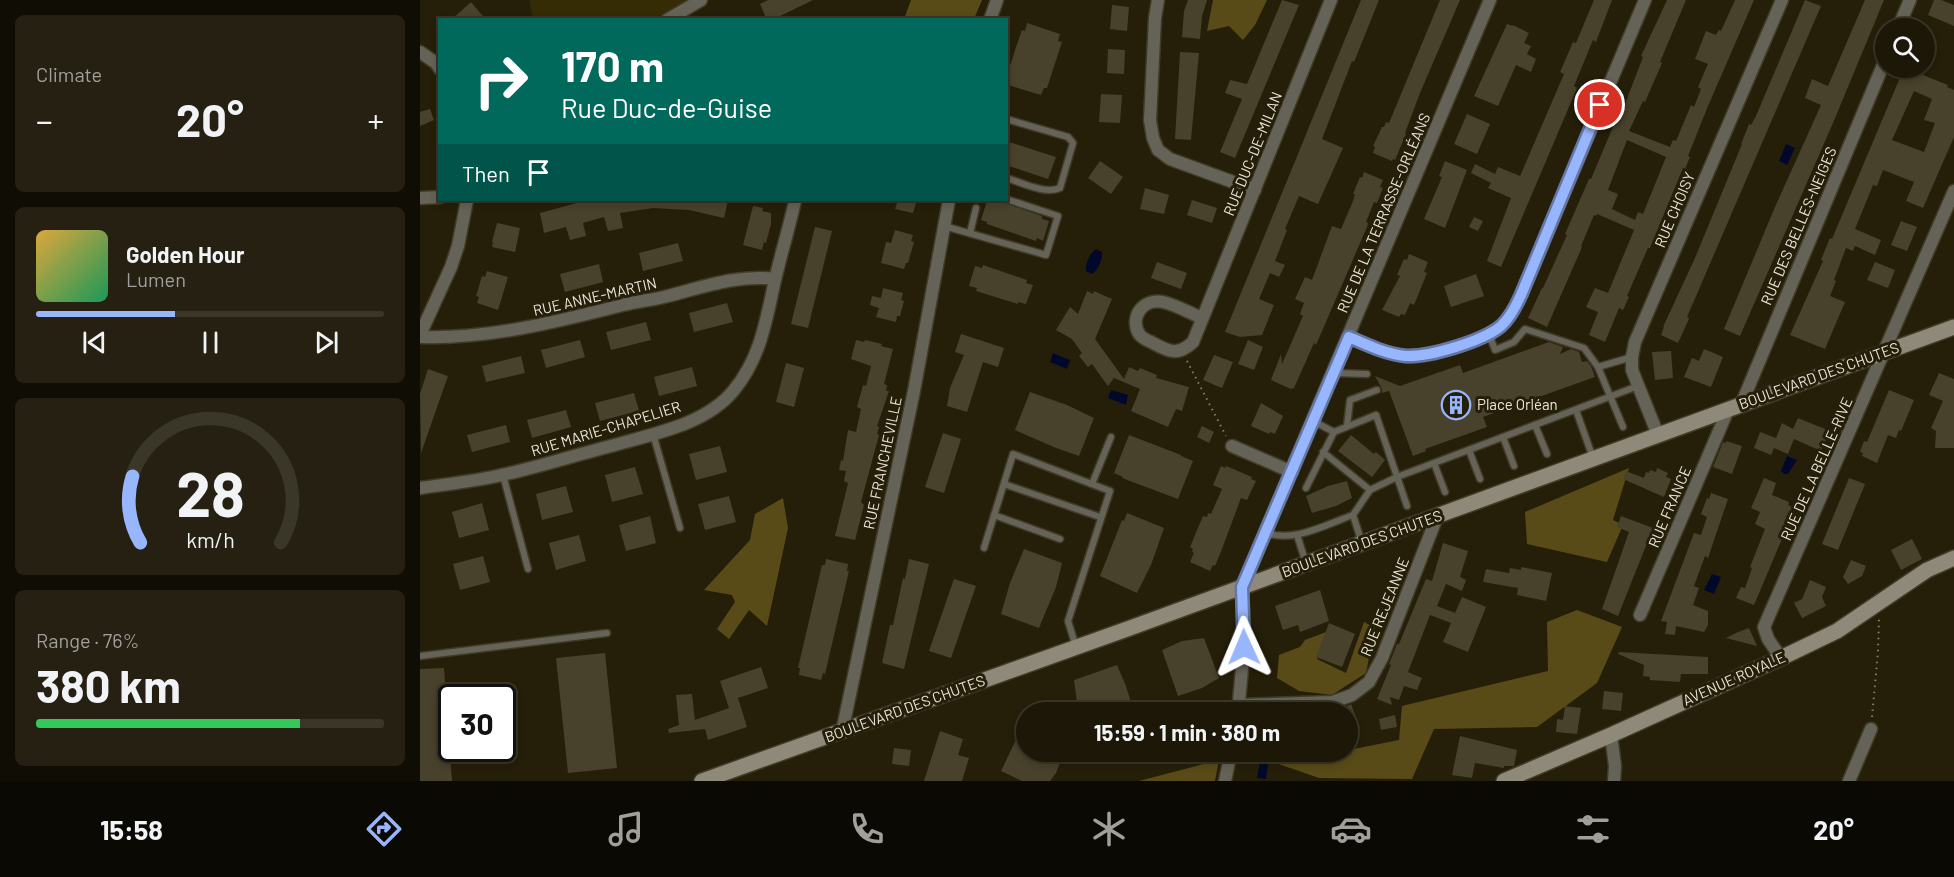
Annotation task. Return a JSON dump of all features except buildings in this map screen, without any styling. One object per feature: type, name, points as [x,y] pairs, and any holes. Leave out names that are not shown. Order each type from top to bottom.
[{"type":"street","points":[[671,18],[701,0]]},
{"type":"street","points":[[991,18],[997,0]]},
{"type":"street","points":[[1158,0],[1150,120],[1152,138],[1158,150],[1170,159],[1255,190]]},
{"type":"street","name":"RUE DUC-DE-MILAN","points":[[1181,350],[1193,342],[1331,0]]},
{"type":"street","name":"RUE DE LA TERRASSE-ORLÉANS","points":[[1240,702],[1244,647],[1242,587],[1490,0]]},
{"type":"street","points":[[1349,337],[1375,349],[1403,356],[1424,356],[1455,348],[1488,333],[1506,321],[1521,295],[1645,0]]},
{"type":"street","name":"RUE CHOISY","points":[[1658,435],[1632,370],[1635,342],[1782,0]]},
{"type":"street","points":[[1902,18],[1910,0]]},
{"type":"street","points":[[420,52],[438,66]]},
{"type":"street","name":"RUE DES BELLES-NEIGES","points":[[1734,408],[1877,78]]},
{"type":"street","name":"RUE DE LA BELLE-RIVE","points":[[1781,658],[1768,639],[1764,627],[1954,191]]},
{"type":"street","points":[[420,198],[438,197]]},
{"type":"street","points":[[420,336],[451,267],[458,246],[467,201]]},
{"type":"street","name":"RUE MARIE-CHAPELIER","points":[[420,488],[504,475],[653,433],[710,412],[733,392],[750,367],[766,325],[795,201]]},
{"type":"street","name":"RUE FRANCHEVILLE","points":[[842,732],[914,392],[949,201]]},
{"type":"street","name":"RUE ANNE-MARTIN","points":[[420,336],[448,338],[484,336],[579,317],[710,285],[756,276],[775,279]]},
{"type":"street","points":[[1181,350],[1167,351],[1141,337],[1136,327],[1139,310],[1146,303],[1164,302],[1202,318]]},
{"type":"street","name":"BOULEVARD DES CHUTES","points":[[702,781],[1437,517],[1954,327]]},
{"type":"street","name":"RUE FRANCE","points":[[1640,615],[1734,408]]},
{"type":"street","points":[[1232,446],[1292,472]]},
{"type":"street","name":"RUE REJEANNE","points":[[1333,702],[1352,695],[1369,682],[1382,658],[1437,517]]},
{"type":"street","name":"AVENUE ROYALE","points":[[1504,781],[1611,735],[1837,631],[1927,570],[1954,558]]},
{"type":"street","points":[[1849,781],[1871,729]]},
{"type":"street","points":[[1611,735],[1615,765],[1614,781]]},
{"type":"street","points":[[1225,781],[1229,762]]},
{"type":"lane","points":[[1008,120],[1068,137],[1073,143],[1060,188],[1055,191],[1008,179]]},
{"type":"lane","points":[[944,226],[1046,255],[1058,216],[1008,200]]},
{"type":"lane","points":[[970,233],[976,208]]},
{"type":"lane","points":[[1488,333],[1495,350],[1514,342],[1524,329],[1584,348],[1598,367],[1623,427]]},
{"type":"lane","points":[[1598,367],[1632,357]]},
{"type":"lane","points":[[1334,373],[1367,374]]},
{"type":"lane","points":[[1266,533],[1273,536],[1297,535],[1353,515],[1370,490],[1397,477],[1638,386]]},
{"type":"lane","points":[[1347,426],[1350,400],[1377,390]]},
{"type":"lane","points":[[1576,410],[1594,459]]},
{"type":"lane","points":[[1306,488],[1334,432],[1376,415],[1407,506]]},
{"type":"lane","points":[[1313,421],[1334,432]]},
{"type":"lane","points":[[1535,425],[1547,454]]},
{"type":"lane","points":[[653,433],[680,528]]},
{"type":"lane","points":[[1092,483],[1111,437]]},
{"type":"lane","points":[[1503,437],[1514,466]]},
{"type":"lane","points":[[1469,450],[1480,478]]},
{"type":"lane","points":[[1323,452],[1370,490]]},
{"type":"lane","points":[[984,548],[1013,454],[1110,490],[1068,621],[1077,647]]},
{"type":"lane","points":[[1434,463],[1445,492]]},
{"type":"lane","points":[[504,475],[528,568]]},
{"type":"lane","points":[[1004,484],[1101,517]]},
{"type":"lane","points":[[994,515],[1059,539]]},
{"type":"lane","points":[[1353,515],[1362,544]]},
{"type":"lane","points":[[1297,535],[1307,564]]},
{"type":"lane","points":[[420,656],[607,633]]},
{"type":"path","points":[[1181,350],[1232,446]]},
{"type":"path","points":[[1871,729],[1880,602]]},
{"type":"shaded area","points":[[529,0],[701,0],[670,18],[533,18]]},
{"type":"shaded area","points":[[911,0],[982,0],[974,18],[904,18]]},
{"type":"shaded area","points":[[1213,0],[1267,0],[1255,25],[1243,40],[1229,26],[1207,31]]},
{"type":"shaded area","points":[[1629,468],[1613,520],[1623,525],[1607,562],[1527,544],[1525,512]]},
{"type":"shaded area","points":[[783,498],[788,528],[767,626],[749,610],[729,639],[717,629],[735,602],[732,595],[704,590],[750,540],[755,514]]},
{"type":"shaded area","points":[[1577,610],[1622,627],[1597,683],[1537,727],[1434,729],[1412,779],[1319,778],[1273,762],[1358,762],[1358,748],[1399,740],[1402,706],[1548,671],[1547,622]]},
{"type":"shaded area","points":[[1364,622],[1375,628],[1366,673],[1332,695],[1299,691],[1277,678],[1279,655],[1300,647],[1305,640],[1326,632],[1317,659],[1346,673]]},
{"type":"shaded area","points":[[1211,762],[1219,762],[1215,781],[1139,781]]},
{"type":"water","points":[[1786,144],[1795,148],[1787,165],[1779,161]]},
{"type":"water","points":[[1096,249],[1102,252],[1102,258],[1092,274],[1086,271],[1086,265],[1089,256]]},
{"type":"water","points":[[1053,353],[1070,360],[1067,369],[1050,362]]},
{"type":"water","points":[[1111,390],[1128,395],[1126,405],[1108,398]]},
{"type":"water","points":[[1787,456],[1797,460],[1788,474],[1784,474],[1781,471]]},
{"type":"water","points":[[1712,574],[1721,577],[1714,594],[1704,590]]},
{"type":"water","points":[[1260,762],[1265,762],[1268,764],[1266,779],[1257,778]]},
{"type":"place","name":"Place Orléan","points":[[1456,405]]},
{"type":"route","points":[[1244,647],[1242,587],[1349,337],[1375,349],[1403,356],[1424,356],[1455,348],[1501,326],[1521,295],[1600,105]]}]
